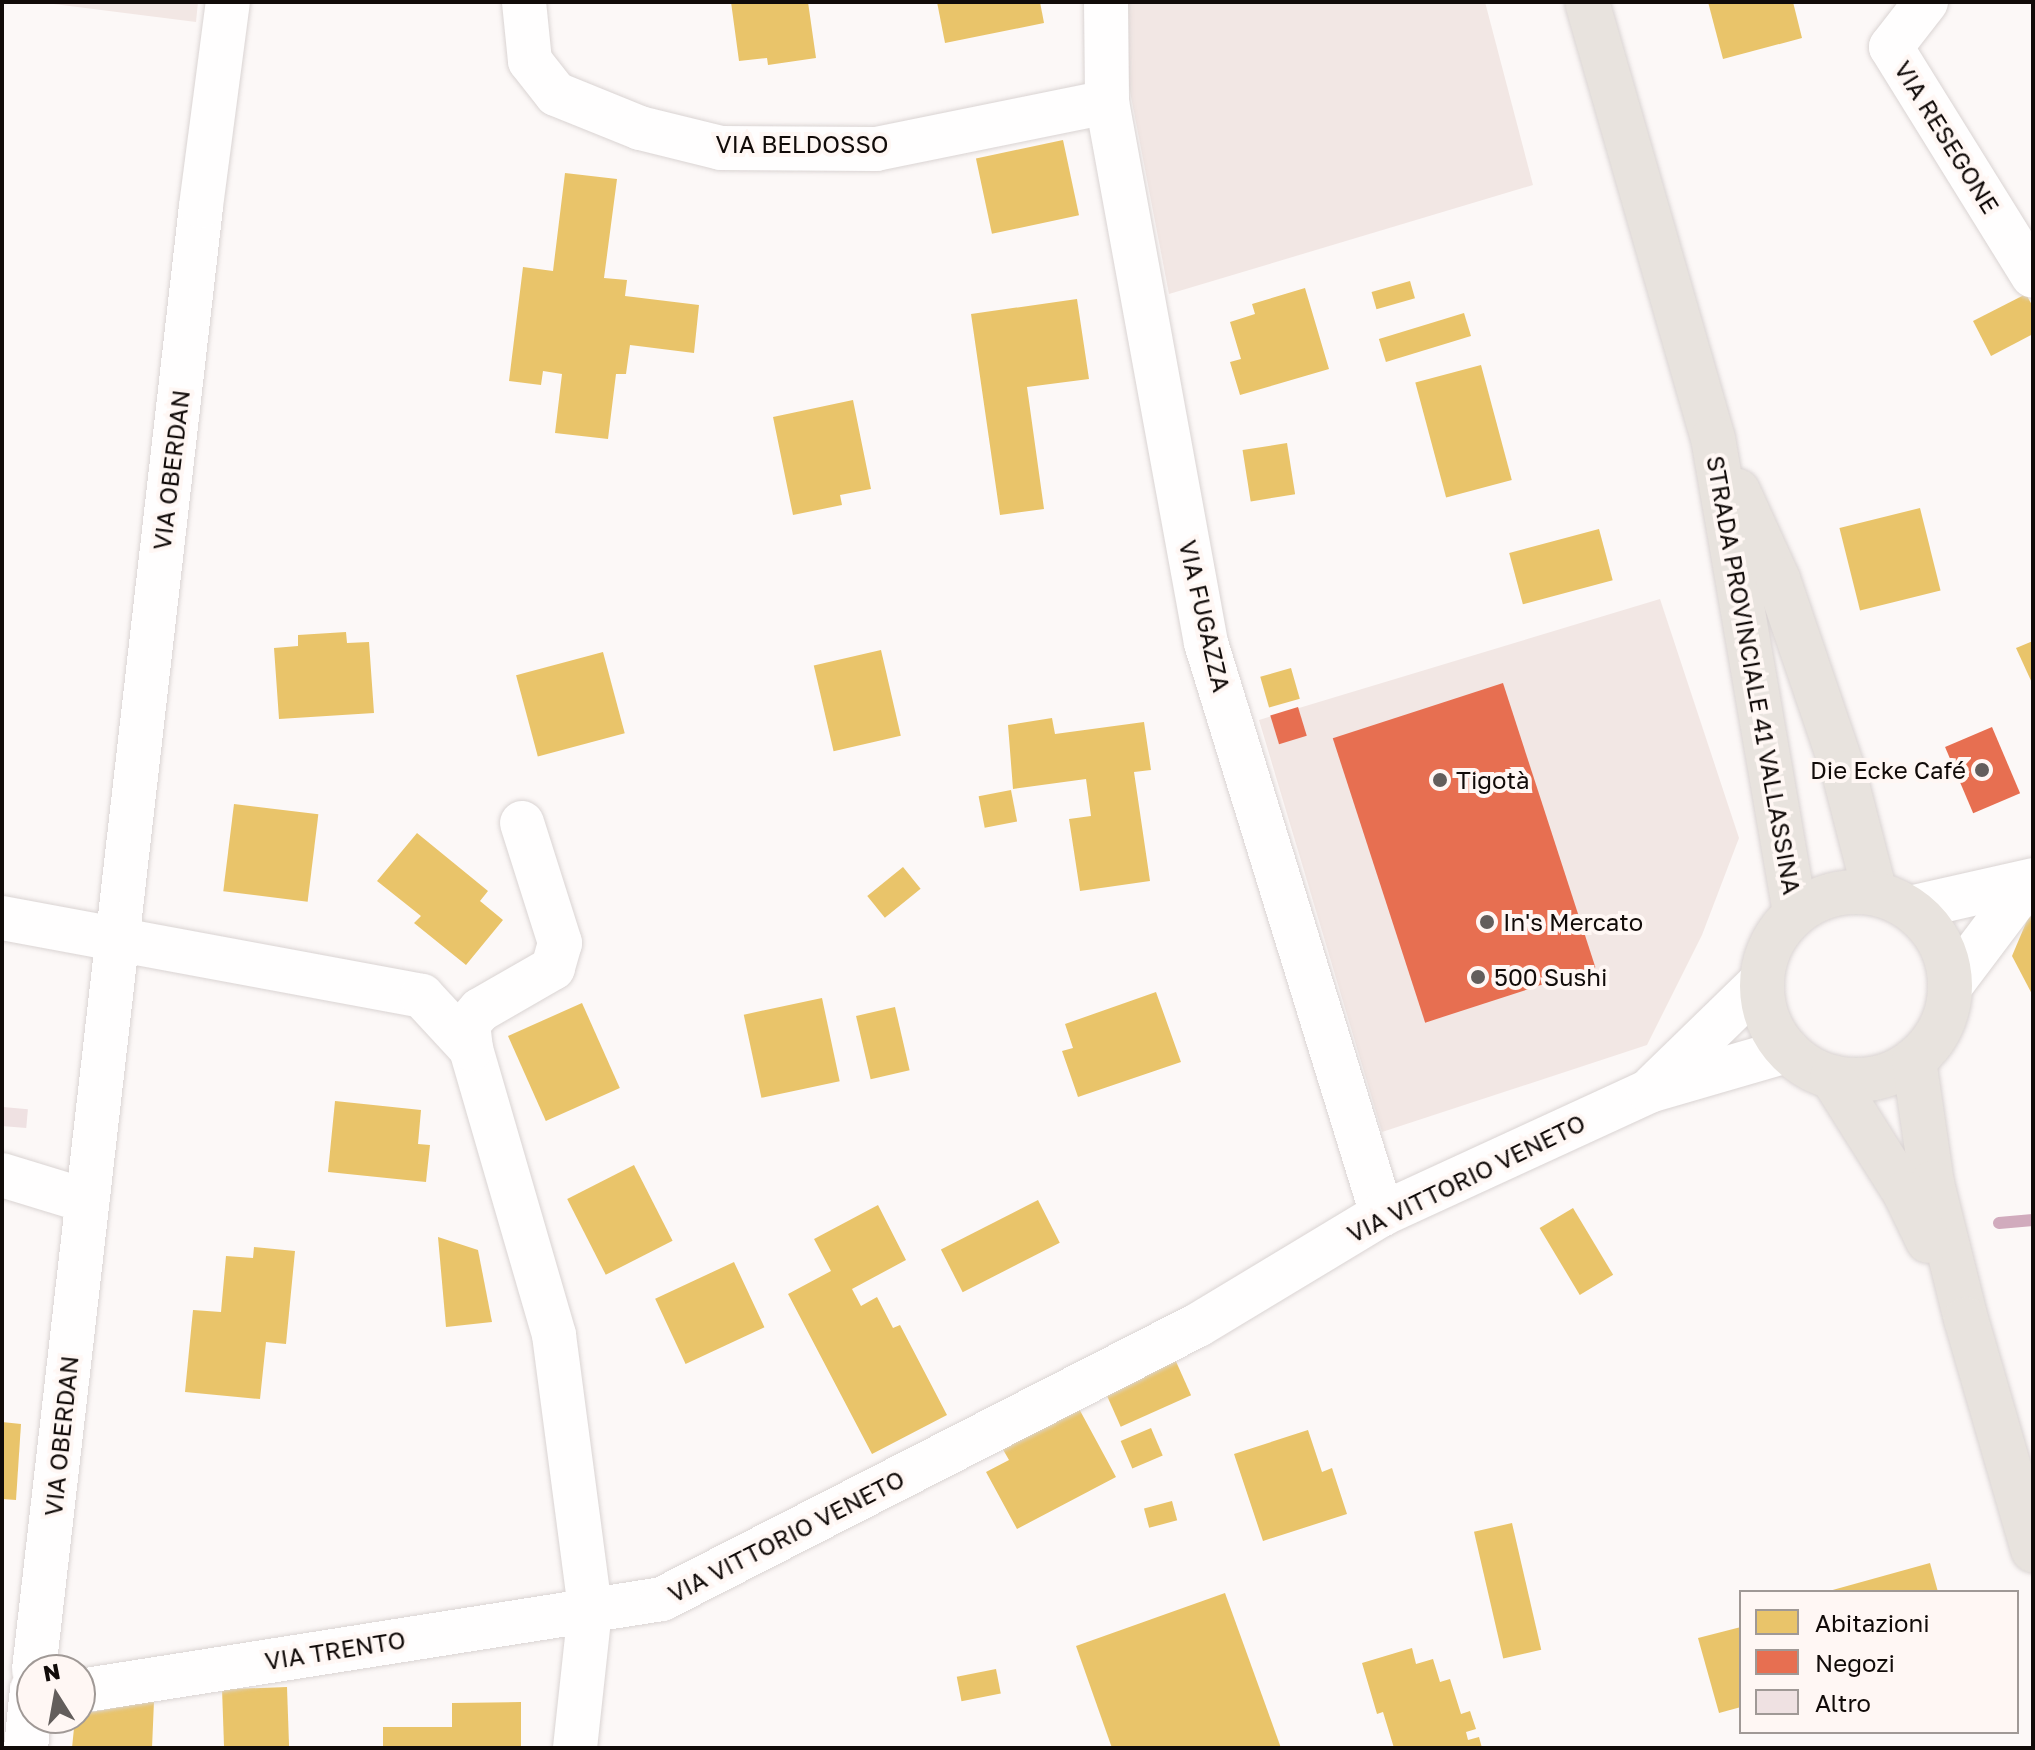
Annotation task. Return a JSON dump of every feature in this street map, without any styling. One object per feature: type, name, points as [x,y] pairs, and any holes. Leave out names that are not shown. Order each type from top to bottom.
[{"type":"main road","name":"STRADA PROVINCIALE 41 VALLASSINA","points":[[1587,2],[1713,438],[1795,912]]},
{"type":"main road","name":"STRADA PROVINCIALE 41 VALLASSINA","points":[[1713,438],[1778,579],[1844,773],[1893,900]]},
{"type":"main road","name":"STRADA PROVINCIALE 41 VALLASSINA","points":[[1831,894],[1893,900],[1932,928],[1941,944],[1951,985],[1941,1027],[1914,1060],[1894,1073],[1871,1079],[1832,1077],[1809,1067],[1787,1051],[1767,1018],[1761,982],[1770,944],[1795,912],[1831,894]]},
{"type":"main road","name":"STRADA PROVINCIALE 41 VALLASSINA","points":[[1914,1060],[1932,1183],[1966,1319],[2033,1550]]},
{"type":"main road","name":"STRADA PROVINCIALE 41 VALLASSINA","points":[[1832,1077],[1905,1193],[1966,1319]]},
{"type":"street","name":"VIA OBERDAN","points":[[36,1654],[201,206],[228,2]]},
{"type":"street","name":"VIA BELDOSSO","points":[[524,2],[530,61],[556,94],[640,128],[721,148],[876,149],[1107,102]]},
{"type":"street","name":"VIA FUGAZZA","points":[[1106,2],[1107,102],[1206,643],[1382,1214]]},
{"type":"street","name":"VIA RESEGONE","points":[[1926,2],[1891,47],[2033,276]]},
{"type":"street","points":[[522,823],[560,943],[553,968],[480,1010],[468,1024],[471,1049],[554,1335],[590,1610],[575,1748]]},
{"type":"street","points":[[1893,900],[2030,882]]},
{"type":"street","points":[[1951,985],[2030,882]]},
{"type":"street","points":[[2,918],[422,996],[471,1049]]},
{"type":"street","name":"VIA VITTORIO VENETO","points":[[1649,1091],[1761,982]]},
{"type":"street","name":"VIA VITTORIO VENETO","points":[[590,1610],[662,1599],[1185,1332],[1382,1214],[1649,1091],[1787,1051]]},
{"type":"street","points":[[2,1175],[87,1201]]},
{"type":"street","name":"VIA TRENTO","points":[[96,1688],[590,1610]]},
{"type":"shaded area","points":[[38,2],[198,2],[196,22]]},
{"type":"shaded area","points":[[1126,2],[1485,2],[1533,185],[1169,294],[1128,81]]},
{"type":"shaded area","points":[[1660,599],[1739,838],[1702,935],[1647,1045],[1382,1132],[1259,720]]},
{"type":"building: Abitazioni","points":[[731,2],[808,2],[816,58],[768,65],[767,58],[739,61]]},
{"type":"building: Abitazioni","points":[[937,2],[1040,2],[1044,23],[945,43]]},
{"type":"building: Abitazioni","points":[[1708,2],[1793,2],[1802,38],[1723,59]]},
{"type":"building: Abitazioni","points":[[1063,140],[1079,215],[992,234],[976,159]]},
{"type":"building: Abitazioni","points":[[565,173],[617,179],[604,278],[627,280],[625,296],[699,305],[694,353],[630,345],[626,374],[616,374],[608,439],[555,433],[562,374],[543,371],[541,385],[509,381],[523,267],[553,271]]},
{"type":"building: Abitazioni","points":[[1410,281],[1415,298],[1377,309],[1372,292]]},
{"type":"building: Abitazioni","points":[[1305,288],[1329,369],[1240,395],[1230,362],[1241,359],[1230,322],[1255,314],[1252,304]]},
{"type":"building: Abitazioni","points":[[2026,294],[2033,307],[2033,334],[1991,356],[1973,321]]},
{"type":"building: Abitazioni","points":[[1077,299],[1089,379],[1027,387],[1044,509],[1000,515],[971,314]]},
{"type":"building: Abitazioni","points":[[1464,313],[1471,336],[1386,362],[1379,339]]},
{"type":"building: Abitazioni","points":[[1481,365],[1512,480],[1446,498],[1415,383]]},
{"type":"building: Abitazioni","points":[[853,400],[871,489],[840,495],[842,505],[793,515],[773,417]]},
{"type":"building: Abitazioni","points":[[1287,443],[1295,494],[1251,501],[1243,450]]},
{"type":"building: Abitazioni","points":[[1920,508],[1941,590],[1860,611],[1839,528]]},
{"type":"building: Abitazioni","points":[[1599,529],[1613,580],[1523,604],[1509,553]]},
{"type":"building: Abitazioni","points":[[346,632],[347,643],[369,642],[374,713],[279,719],[274,648],[298,646],[298,635]]},
{"type":"building: Abitazioni","points":[[2033,641],[2033,685],[2016,648]]},
{"type":"building: Abitazioni","points":[[881,650],[901,736],[834,751],[814,666]]},
{"type":"building: Abitazioni","points":[[603,652],[625,733],[538,756],[516,675]]},
{"type":"building: Abitazioni","points":[[1291,668],[1300,699],[1269,708],[1260,677]]},
{"type":"building: Abitazioni","points":[[1052,718],[1055,734],[1144,722],[1151,770],[1134,772],[1150,881],[1080,891],[1069,819],[1091,816],[1086,779],[1013,789],[1008,725]]},
{"type":"building: Abitazioni","points":[[1011,790],[1017,821],[985,828],[979,796]]},
{"type":"building: Abitazioni","points":[[234,804],[318,814],[308,902],[223,891]]},
{"type":"building: Abitazioni","points":[[417,833],[488,891],[480,901],[503,920],[466,965],[414,923],[421,916],[377,881]]},
{"type":"building: Abitazioni","points":[[903,867],[921,889],[885,918],[867,896]]},
{"type":"building: Abitazioni","points":[[2033,915],[2033,996],[2012,956],[2028,918]]},
{"type":"building: Abitazioni","points":[[1156,992],[1181,1062],[1078,1097],[1062,1051],[1073,1048],[1065,1024]]},
{"type":"building: Abitazioni","points":[[822,998],[840,1081],[761,1098],[744,1015]]},
{"type":"building: Abitazioni","points":[[582,1003],[620,1088],[546,1121],[508,1036]]},
{"type":"building: Abitazioni","points":[[895,1007],[910,1070],[871,1079],[856,1016]]},
{"type":"building: Abitazioni","points":[[335,1101],[421,1110],[418,1144],[430,1145],[426,1182],[328,1172]]},
{"type":"building: Abitazioni","points":[[634,1165],[673,1241],[606,1275],[567,1199]]},
{"type":"building: Abitazioni","points":[[1038,1200],[1060,1243],[963,1292],[941,1249]]},
{"type":"building: Abitazioni","points":[[878,1205],[906,1260],[852,1289],[861,1306],[877,1297],[893,1328],[900,1325],[947,1415],[872,1454],[788,1294],[831,1271],[814,1239]]},
{"type":"building: Abitazioni","points":[[1573,1208],[1613,1275],[1580,1295],[1540,1228]]},
{"type":"building: Abitazioni","points":[[438,1237],[478,1250],[492,1322],[446,1327]]},
{"type":"building: Abitazioni","points":[[254,1247],[295,1251],[286,1344],[266,1342],[260,1399],[185,1392],[193,1310],[221,1312],[226,1256],[253,1258]]},
{"type":"building: Abitazioni","points":[[734,1262],[764,1327],[686,1364],[655,1299]]},
{"type":"building: Abitazioni","points":[[1174,1357],[1191,1395],[1121,1427],[1104,1388]]},
{"type":"building: Abitazioni","points":[[1077,1405],[1116,1477],[1017,1529],[986,1472],[1009,1460],[1001,1446]]},
{"type":"building: Abitazioni","points":[[2,1422],[21,1424],[16,1500],[2,1499]]},
{"type":"building: Abitazioni","points":[[1151,1428],[1163,1456],[1132,1469],[1121,1441]]},
{"type":"building: Abitazioni","points":[[1308,1430],[1322,1472],[1332,1468],[1347,1514],[1263,1541],[1234,1454]]},
{"type":"building: Abitazioni","points":[[1172,1501],[1177,1520],[1149,1528],[1144,1509]]},
{"type":"building: Abitazioni","points":[[1512,1523],[1541,1650],[1503,1658],[1474,1532]]},
{"type":"building: Abitazioni","points":[[1930,1563],[1937,1590],[1833,1590]]},
{"type":"building: Abitazioni","points":[[1225,1593],[1281,1748],[1112,1748],[1076,1646]]},
{"type":"building: Abitazioni","points":[[1739,1628],[1739,1708],[1719,1713],[1698,1638]]},
{"type":"building: Abitazioni","points":[[1412,1648],[1416,1664],[1433,1659],[1440,1682],[1450,1679],[1461,1714],[1470,1711],[1476,1729],[1466,1732],[1468,1740],[1479,1737],[1482,1748],[1394,1748],[1383,1712],[1377,1714],[1362,1663]]},
{"type":"building: Abitazioni","points":[[996,1669],[1001,1694],[962,1701],[957,1677]]},
{"type":"building: Abitazioni","points":[[287,1687],[289,1748],[224,1748],[222,1689]]},
{"type":"building: Abitazioni","points":[[154,1701],[152,1748],[72,1748],[73,1734],[96,1734],[96,1711]]},
{"type":"building: Abitazioni","points":[[521,1702],[521,1748],[383,1748],[383,1727],[452,1727],[452,1703]]},
{"type":"building: Negozi","points":[[1503,683],[1595,967],[1425,1023],[1333,738]]},
{"type":"building: Negozi","points":[[1298,707],[1307,736],[1279,744],[1270,715]]},
{"type":"building: Negozi","name":"Die Ecke Café","points":[[1992,727],[2020,793],[1973,813],[1945,747]]},
{"type":"building: Altro","points":[[3,1107],[28,1109],[26,1128],[2,1126]]},
{"type":"waterway","points":[[1999,1223],[2033,1220]]},
{"type":"place","name":"Die Ecke Café","points":[[1982,770]]},
{"type":"place","name":"Tigotà","points":[[1440,780]]},
{"type":"place","name":"In's Mercato","points":[[1487,922]]},
{"type":"place","name":"500 Sushi","points":[[1478,977]]}]
